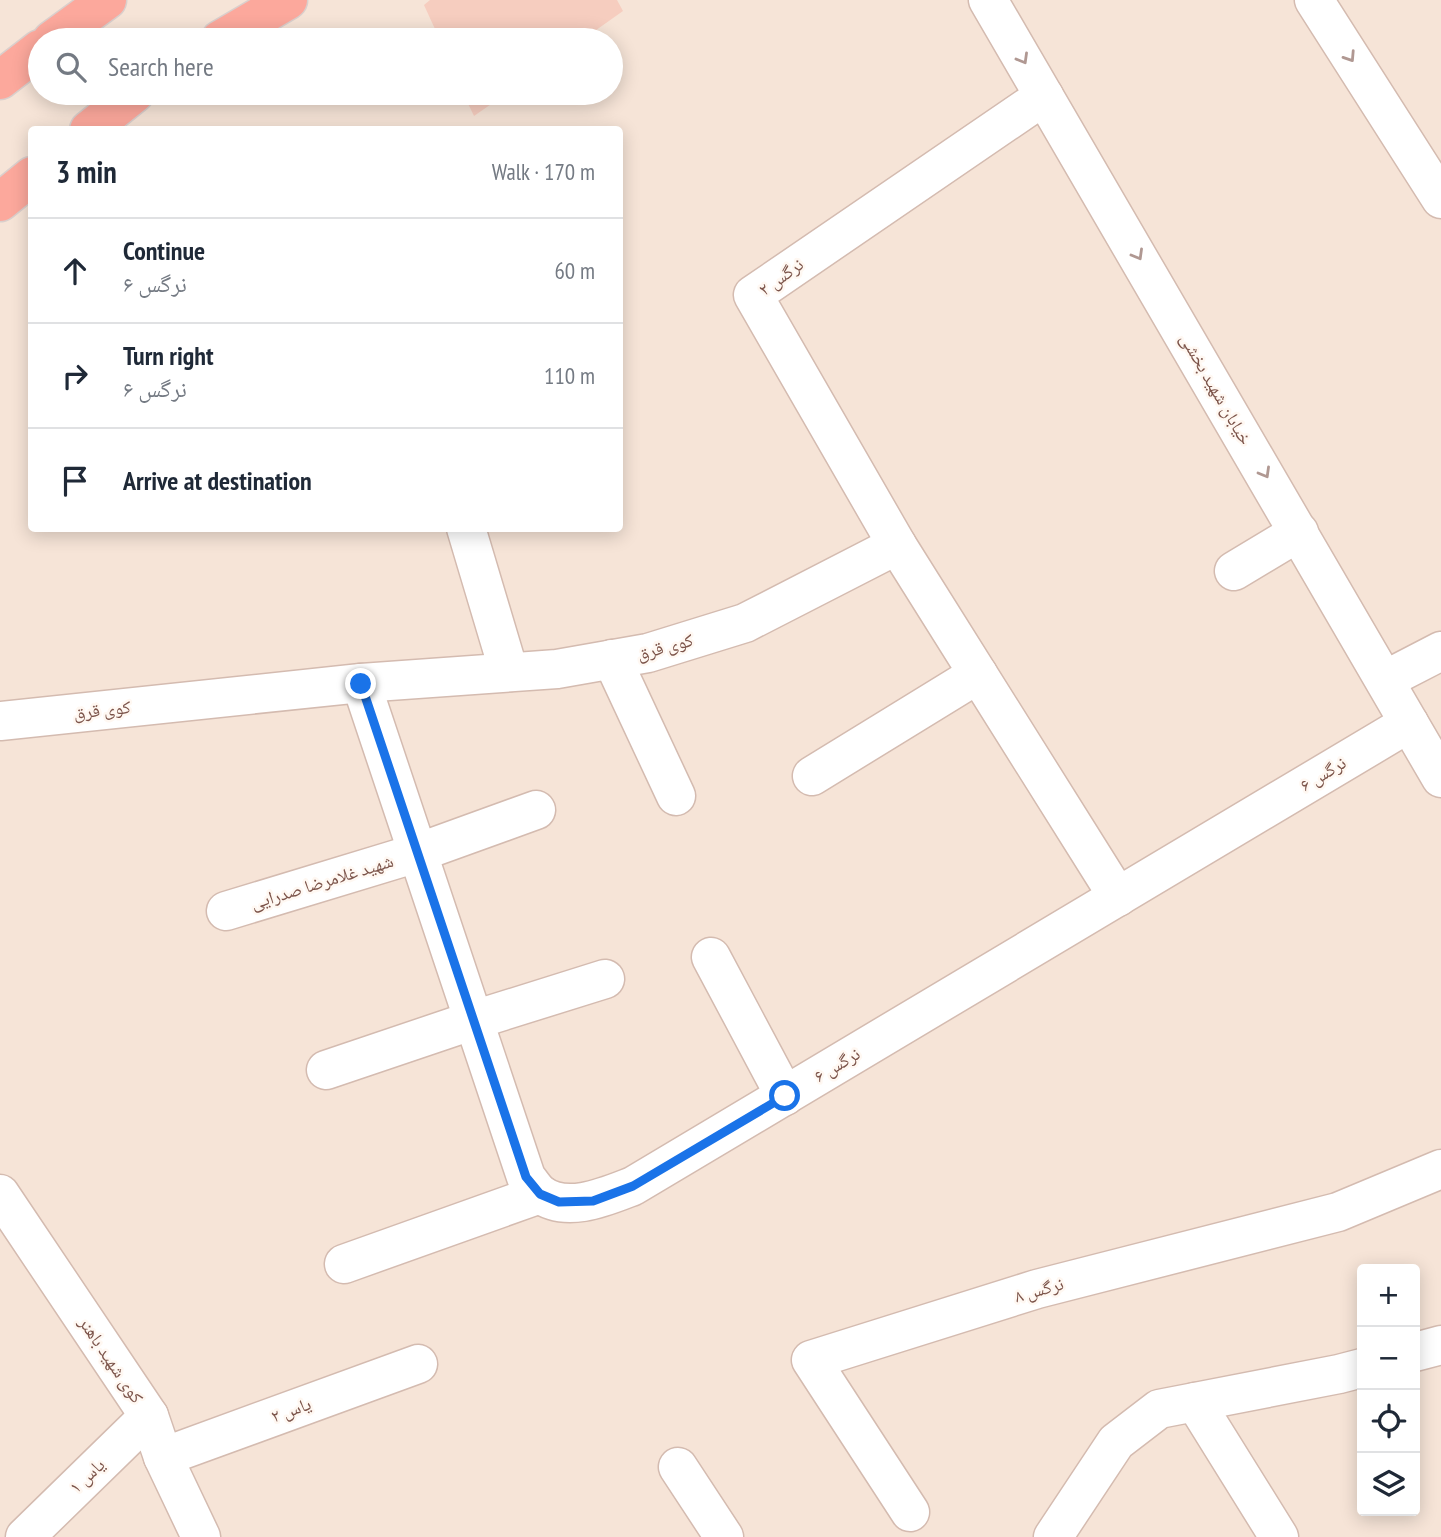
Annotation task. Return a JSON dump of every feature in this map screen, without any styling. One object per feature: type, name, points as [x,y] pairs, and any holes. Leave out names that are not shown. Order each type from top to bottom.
[{"type":"highway","points":[[68,28],[107,0]]},
{"type":"highway","points":[[240,28],[288,0]]},
{"type":"highway","points":[[2,74],[28,57]]},
{"type":"highway","points":[[94,126],[120,105]]},
{"type":"highway","points":[[0,202],[28,179]]},
{"type":"street","name":"خیابان شهید بخشی","points":[[988,0],[1441,778]]},
{"type":"street","points":[[1314,0],[1441,199]]},
{"type":"street","name":"نرگس ۲","points":[[897,545],[753,295],[1044,96]]},
{"type":"street","points":[[467,532],[509,672]]},
{"type":"street","points":[[1234,571],[1299,532]]},
{"type":"street","points":[[897,545],[1118,897]]},
{"type":"street","name":"کوی قرق","points":[[0,721],[361,684],[556,669],[648,653],[745,623],[897,545]]},
{"type":"street","points":[[1385,681],[1441,651]]},
{"type":"street","points":[[612,659],[676,796]]},
{"type":"street","points":[[812,776],[978,674]]},
{"type":"street","points":[[344,1264],[540,1194],[526,1177],[361,684]]},
{"type":"street","name":"نرگس ۶","points":[[540,1194],[559,1202],[593,1201],[633,1186],[1409,723]]},
{"type":"street","name":"شهید غلامرضا صدرایی","points":[[226,911],[417,853],[536,810]]},
{"type":"street","points":[[711,957],[785,1096]]},
{"type":"street","points":[[326,1070],[605,979]]},
{"type":"street","name":"نرگس ۸","points":[[910,1512],[811,1360],[1037,1289],[1338,1212],[1441,1169]]},
{"type":"street","name":"کوی شهید باهنر","points":[[0,1194],[149,1416],[163,1457],[201,1537]]},
{"type":"street","points":[[1420,1351],[1441,1345]]},
{"type":"street","name":"یاس ۲","points":[[163,1457],[418,1364]]},
{"type":"street","points":[[1053,1537],[1116,1441],[1159,1409],[1357,1369]]},
{"type":"street","points":[[1195,1402],[1279,1537]]},
{"type":"street","name":"یاس ۱","points":[[25,1537],[149,1416]]},
{"type":"street","points":[[678,1467],[724,1537]]},
{"type":"shaded area","points":[[0,0],[1441,0],[1441,1537],[0,1537]]},
{"type":"building","points":[[430,0],[617,0],[623,11],[599,28],[435,28],[424,5]]},
{"type":"building","points":[[469,105],[490,105],[474,116]]},
{"type":"route","points":[[361,684],[526,1177],[540,1194],[559,1202],[593,1201],[633,1186],[785,1096]]}]
